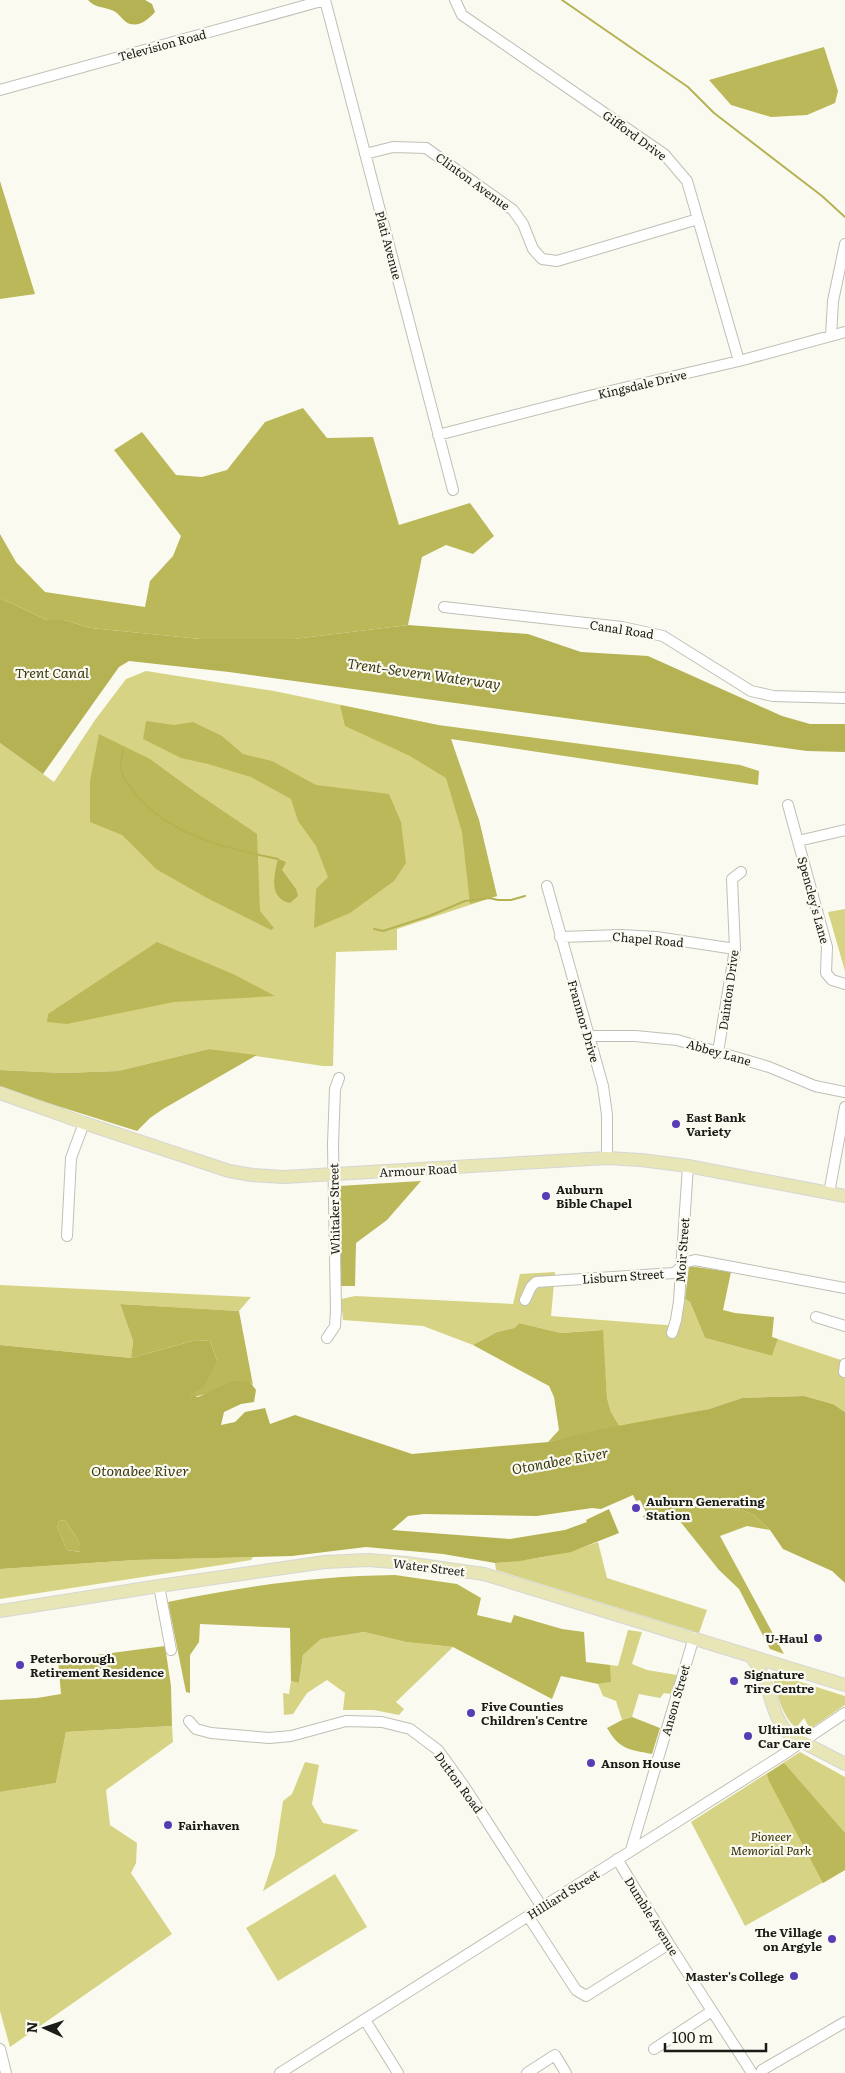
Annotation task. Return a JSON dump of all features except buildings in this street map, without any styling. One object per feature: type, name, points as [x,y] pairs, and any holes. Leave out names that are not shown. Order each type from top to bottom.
[{"type":"main road","name":"Armour Road","points":[[0,1093],[84,1124],[229,1171],[252,1175],[284,1178],[606,1158],[688,1166],[845,1196]]},
{"type":"main road","name":"Water Street","points":[[0,1612],[159,1586],[325,1562],[368,1560],[406,1563],[484,1574],[694,1637],[780,1666],[845,1685]]},
{"type":"main road","points":[[751,1656],[763,1676],[781,1726],[790,1736],[845,1764]]},
{"type":"main road","points":[[763,1676],[780,1666]]},
{"type":"street","name":"Television Road","points":[[0,90],[325,0]]},
{"type":"street","name":"Plati Avenue","points":[[325,0],[453,490]]},
{"type":"street","name":"Gifford Drive","points":[[455,0],[462,15],[664,154],[687,180],[739,361]]},
{"type":"street","name":"Clinton Avenue","points":[[365,154],[393,147],[426,148],[513,210],[523,224],[533,249],[542,259],[557,261],[698,219]]},
{"type":"street","points":[[831,336],[832,301],[845,244]]},
{"type":"street","name":"Kingsdale Drive","points":[[438,435],[589,396],[739,361],[845,332]]},
{"type":"street","name":"Canal Road","points":[[444,607],[622,628],[662,636],[751,691],[772,696],[845,698]]},
{"type":"street","name":"Spencley's Lane","points":[[788,805],[827,947],[826,973],[832,980],[845,984]]},
{"type":"street","points":[[798,841],[845,830]]},
{"type":"street","name":"Dainton Drive","points":[[718,1052],[735,949],[732,879],[741,872]]},
{"type":"street","name":"Franmor Drive","points":[[547,886],[603,1086],[606,1114],[606,1158]]},
{"type":"street","name":"Chapel Road","points":[[560,937],[621,934],[656,937],[735,949]]},
{"type":"street","name":"Abbey Lane","points":[[588,1036],[635,1036],[677,1040],[769,1067],[815,1086],[845,1092]]},
{"type":"street","name":"Whitaker Street","points":[[327,1338],[335,1326],[336,1310],[333,1144],[335,1089],[339,1078]]},
{"type":"street","points":[[829,1193],[845,1107]]},
{"type":"street","points":[[67,1236],[71,1158],[84,1124]]},
{"type":"street","name":"Moir Street","points":[[672,1333],[676,1320],[682,1266],[688,1166]]},
{"type":"street","name":"Lisburn Street","points":[[525,1300],[531,1287],[536,1282],[653,1275],[674,1272],[687,1262],[696,1260],[845,1288]]},
{"type":"street","points":[[816,1317],[845,1326]]},
{"type":"street","points":[[159,1586],[171,1650]]},
{"type":"street","name":"Anson Street","points":[[631,1850],[694,1637]]},
{"type":"street","name":"Hilliard Street","points":[[280,2073],[781,1756],[845,1713]]},
{"type":"street","name":"Dutton Road","points":[[189,1721],[196,1729],[211,1733],[269,1738],[291,1736],[346,1721],[382,1722],[410,1729],[438,1750],[464,1786],[542,1907]]},
{"type":"street","name":"Dumble Avenue","points":[[618,1859],[669,1944],[752,2073]]},
{"type":"street","points":[[528,1916],[576,1990],[586,1996],[669,1944]]},
{"type":"street","points":[[654,2048],[712,2011]]},
{"type":"street","points":[[365,2020],[398,2073]]},
{"type":"street","points":[[761,2073],[762,2070],[845,2022]]},
{"type":"street","points":[[0,2049],[6,2073]]},
{"type":"street","points":[[527,2073],[556,2056],[566,2073]]},
{"type":"green space","points":[[146,671],[274,691],[438,725],[479,820],[497,896],[397,929],[397,950],[336,952],[333,1066],[209,1049],[118,1071],[64,1073],[0,1070],[0,743],[54,782],[95,720],[126,679]]},
{"type":"green space","points":[[845,909],[845,971],[828,912]]},
{"type":"green space","points":[[555,1272],[551,1316],[678,1326],[681,1297],[690,1302],[705,1338],[772,1356],[778,1339],[841,1360],[845,1364],[845,1412],[833,1404],[804,1396],[742,1398],[709,1409],[620,1427],[611,1412],[607,1398],[602,1330],[561,1333],[519,1323],[514,1328],[497,1332],[473,1345],[423,1326],[343,1320],[341,1299],[355,1296],[513,1304],[520,1274]]},
{"type":"green space","points":[[0,1285],[251,1297],[239,1311],[120,1304],[133,1341],[131,1358],[0,1345]]},
{"type":"green space","points":[[598,1542],[607,1578],[707,1610],[699,1633],[496,1570],[495,1563],[547,1556]]},
{"type":"green space","points":[[253,1557],[251,1560],[221,1565],[0,1599],[0,1569],[135,1560]]},
{"type":"green space","points":[[628,1630],[642,1632],[632,1664],[647,1670],[677,1675],[671,1694],[664,1693],[660,1698],[639,1694],[632,1717],[622,1720],[616,1701],[603,1696],[598,1684],[610,1682],[610,1665],[618,1666]]},
{"type":"green space","points":[[364,1632],[406,1642],[453,1647],[396,1702],[404,1709],[399,1715],[374,1710],[343,1710],[345,1693],[327,1680],[307,1693],[293,1714],[284,1715],[283,1693],[289,1694],[291,1681],[299,1683],[303,1655],[321,1639]]},
{"type":"green space","points":[[772,1673],[845,1696],[845,1705],[810,1729],[804,1718],[796,1728],[783,1710]]},
{"type":"green space","points":[[172,1726],[173,1742],[106,1790],[110,1825],[137,1843],[136,1863],[131,1873],[172,1934],[10,2047],[0,2011],[0,1792],[56,1783],[66,1732]]},
{"type":"green space","name":"Pioneer Memorial Park","points":[[800,1752],[845,1777],[845,1870],[745,1926],[691,1822]]},
{"type":"green space","points":[[305,1762],[319,1765],[312,1804],[323,1823],[359,1830],[263,1891],[275,1855],[283,1801],[292,1794]]},
{"type":"green space","points":[[335,1874],[367,1927],[278,1981],[246,1928]]},
{"type":"shaded area","points":[[824,47],[838,91],[835,103],[807,115],[771,117],[731,105],[709,80]]},
{"type":"shaded area","points":[[0,181],[35,294],[0,299]]},
{"type":"shaded area","points":[[303,408],[327,438],[373,437],[399,525],[470,503],[494,536],[473,554],[446,545],[422,557],[408,625],[294,639],[201,639],[91,628],[64,620],[47,620],[0,598],[0,534],[16,562],[45,592],[145,607],[150,581],[173,556],[181,536],[114,450],[142,432],[176,475],[202,477],[227,470],[265,422]]},
{"type":"shaded area","points":[[340,705],[438,725],[740,765],[759,771],[758,785],[451,739],[479,820],[497,896],[470,904],[462,832],[446,778],[410,756],[345,726]]},
{"type":"shaded area","points":[[146,721],[174,725],[193,722],[222,736],[243,754],[272,761],[316,785],[389,794],[401,822],[406,863],[394,881],[350,913],[314,928],[316,889],[328,877],[316,846],[298,821],[291,799],[251,777],[181,758],[143,739]]},
{"type":"shaded area","points":[[99,734],[150,759],[257,834],[260,911],[274,928],[271,930],[207,898],[156,869],[122,835],[90,822],[90,781]]},
{"type":"shaded area","points":[[157,942],[233,974],[275,996],[174,1002],[67,1024],[47,1022],[48,1014]]},
{"type":"shaded area","points":[[209,1049],[257,1055],[163,1109],[150,1118],[137,1131],[0,1088],[0,1070],[64,1073],[118,1071]]},
{"type":"shaded area","points":[[421,1181],[387,1220],[356,1243],[355,1286],[339,1286],[339,1186]]},
{"type":"shaded area","points":[[689,1266],[731,1272],[723,1310],[774,1317],[772,1337],[778,1339],[772,1356],[705,1338],[690,1302],[685,1299]]},
{"type":"shaded area","points":[[120,1304],[239,1311],[253,1385],[250,1382],[194,1397],[191,1395],[217,1361],[210,1341],[196,1340],[131,1358],[133,1341]]},
{"type":"shaded area","points":[[519,1323],[561,1333],[603,1330],[607,1398],[611,1412],[620,1427],[548,1442],[559,1430],[554,1397],[549,1386],[473,1345],[497,1332],[514,1328]]},
{"type":"shaded area","points":[[682,1505],[742,1510],[754,1515],[770,1530],[747,1526],[720,1536],[784,1654],[770,1649],[739,1589],[719,1570],[671,1510]]},
{"type":"shaded area","points":[[65,1520],[79,1541],[81,1552],[67,1550],[57,1527],[59,1521]]},
{"type":"shaded area","points":[[395,1575],[457,1584],[481,1598],[477,1615],[511,1623],[514,1615],[562,1629],[584,1632],[586,1662],[610,1665],[611,1682],[598,1684],[561,1676],[552,1699],[453,1647],[406,1642],[364,1632],[321,1639],[303,1655],[299,1683],[291,1681],[290,1628],[200,1624],[199,1642],[190,1655],[190,1693],[186,1692],[168,1602],[281,1583],[337,1577]]},
{"type":"shaded area","points":[[165,1646],[171,1686],[172,1726],[66,1732],[56,1783],[0,1792],[0,1700],[37,1698],[61,1694],[58,1660]]},
{"type":"shaded area","points":[[632,1717],[660,1728],[652,1754],[621,1745],[607,1728]]},
{"type":"shaded area","points":[[784,1763],[845,1833],[845,1870],[823,1883],[769,1781],[767,1774]]},
{"type":"water","points":[[88,0],[145,0],[152,4],[155,12],[142,23],[134,25],[126,22],[114,11],[97,6]]},
{"type":"water","name":"Trent Canal","points":[[0,598],[47,620],[64,620],[91,628],[201,639],[294,639],[408,625],[528,634],[581,652],[648,656],[782,716],[810,724],[845,724],[845,752],[807,751],[229,672],[129,661],[119,667],[43,774],[0,743]]},
{"type":"water","points":[[278,859],[286,862],[282,870],[296,889],[298,896],[290,903],[278,896],[275,891],[274,879]]},
{"type":"water","name":"Otonabee River","points":[[196,1340],[210,1341],[217,1361],[205,1385],[191,1395],[198,1397],[233,1381],[250,1382],[256,1390],[254,1402],[241,1404],[224,1412],[221,1425],[235,1422],[245,1412],[265,1408],[270,1424],[295,1415],[412,1454],[548,1442],[607,1428],[709,1409],[742,1398],[804,1396],[833,1404],[845,1412],[845,1583],[832,1571],[783,1549],[770,1530],[754,1515],[742,1510],[682,1505],[646,1522],[643,1516],[647,1514],[640,1500],[636,1501],[633,1495],[601,1509],[592,1508],[537,1516],[424,1514],[408,1516],[392,1530],[510,1539],[565,1530],[587,1522],[586,1520],[609,1509],[619,1533],[571,1552],[520,1561],[495,1563],[443,1554],[366,1547],[292,1556],[135,1560],[0,1569],[0,1345],[131,1358]],"holes":[[[65,1520],[79,1541],[80,1552],[67,1550],[57,1527],[59,1521]]]},
{"type":"waterway","points":[[562,0],[688,87],[714,113],[822,196],[845,217]]},
{"type":"waterway","points":[[123,750],[121,767],[124,777],[146,805],[161,818],[198,837],[238,850],[278,859]]},
{"type":"waterway","points":[[374,929],[383,931],[429,916],[465,901],[489,898],[511,900],[525,896]]},
{"type":"place","name":"East Bank Variety","points":[[676,1124]]},
{"type":"place","name":"Auburn Bible Chapel","points":[[546,1196]]},
{"type":"place","name":"Auburn Generating Station","points":[[636,1508]]},
{"type":"place","name":"U-Haul","points":[[818,1638]]},
{"type":"place","name":"Peterborough Retirement Residence","points":[[20,1665]]},
{"type":"place","name":"Signature Tire Centre","points":[[734,1681]]},
{"type":"place","name":"Five Counties Children's Centre","points":[[471,1713]]},
{"type":"place","name":"Ultimate Car Care","points":[[748,1736]]},
{"type":"place","name":"Anson House","points":[[591,1763]]},
{"type":"place","name":"Fairhaven","points":[[168,1825]]},
{"type":"place","name":"The Village on Argyle","points":[[832,1939]]},
{"type":"place","name":"Master's College","points":[[794,1976]]},
{"type":"water label","name":"Trent–Severn Waterway","points":[[424,673]]}]
